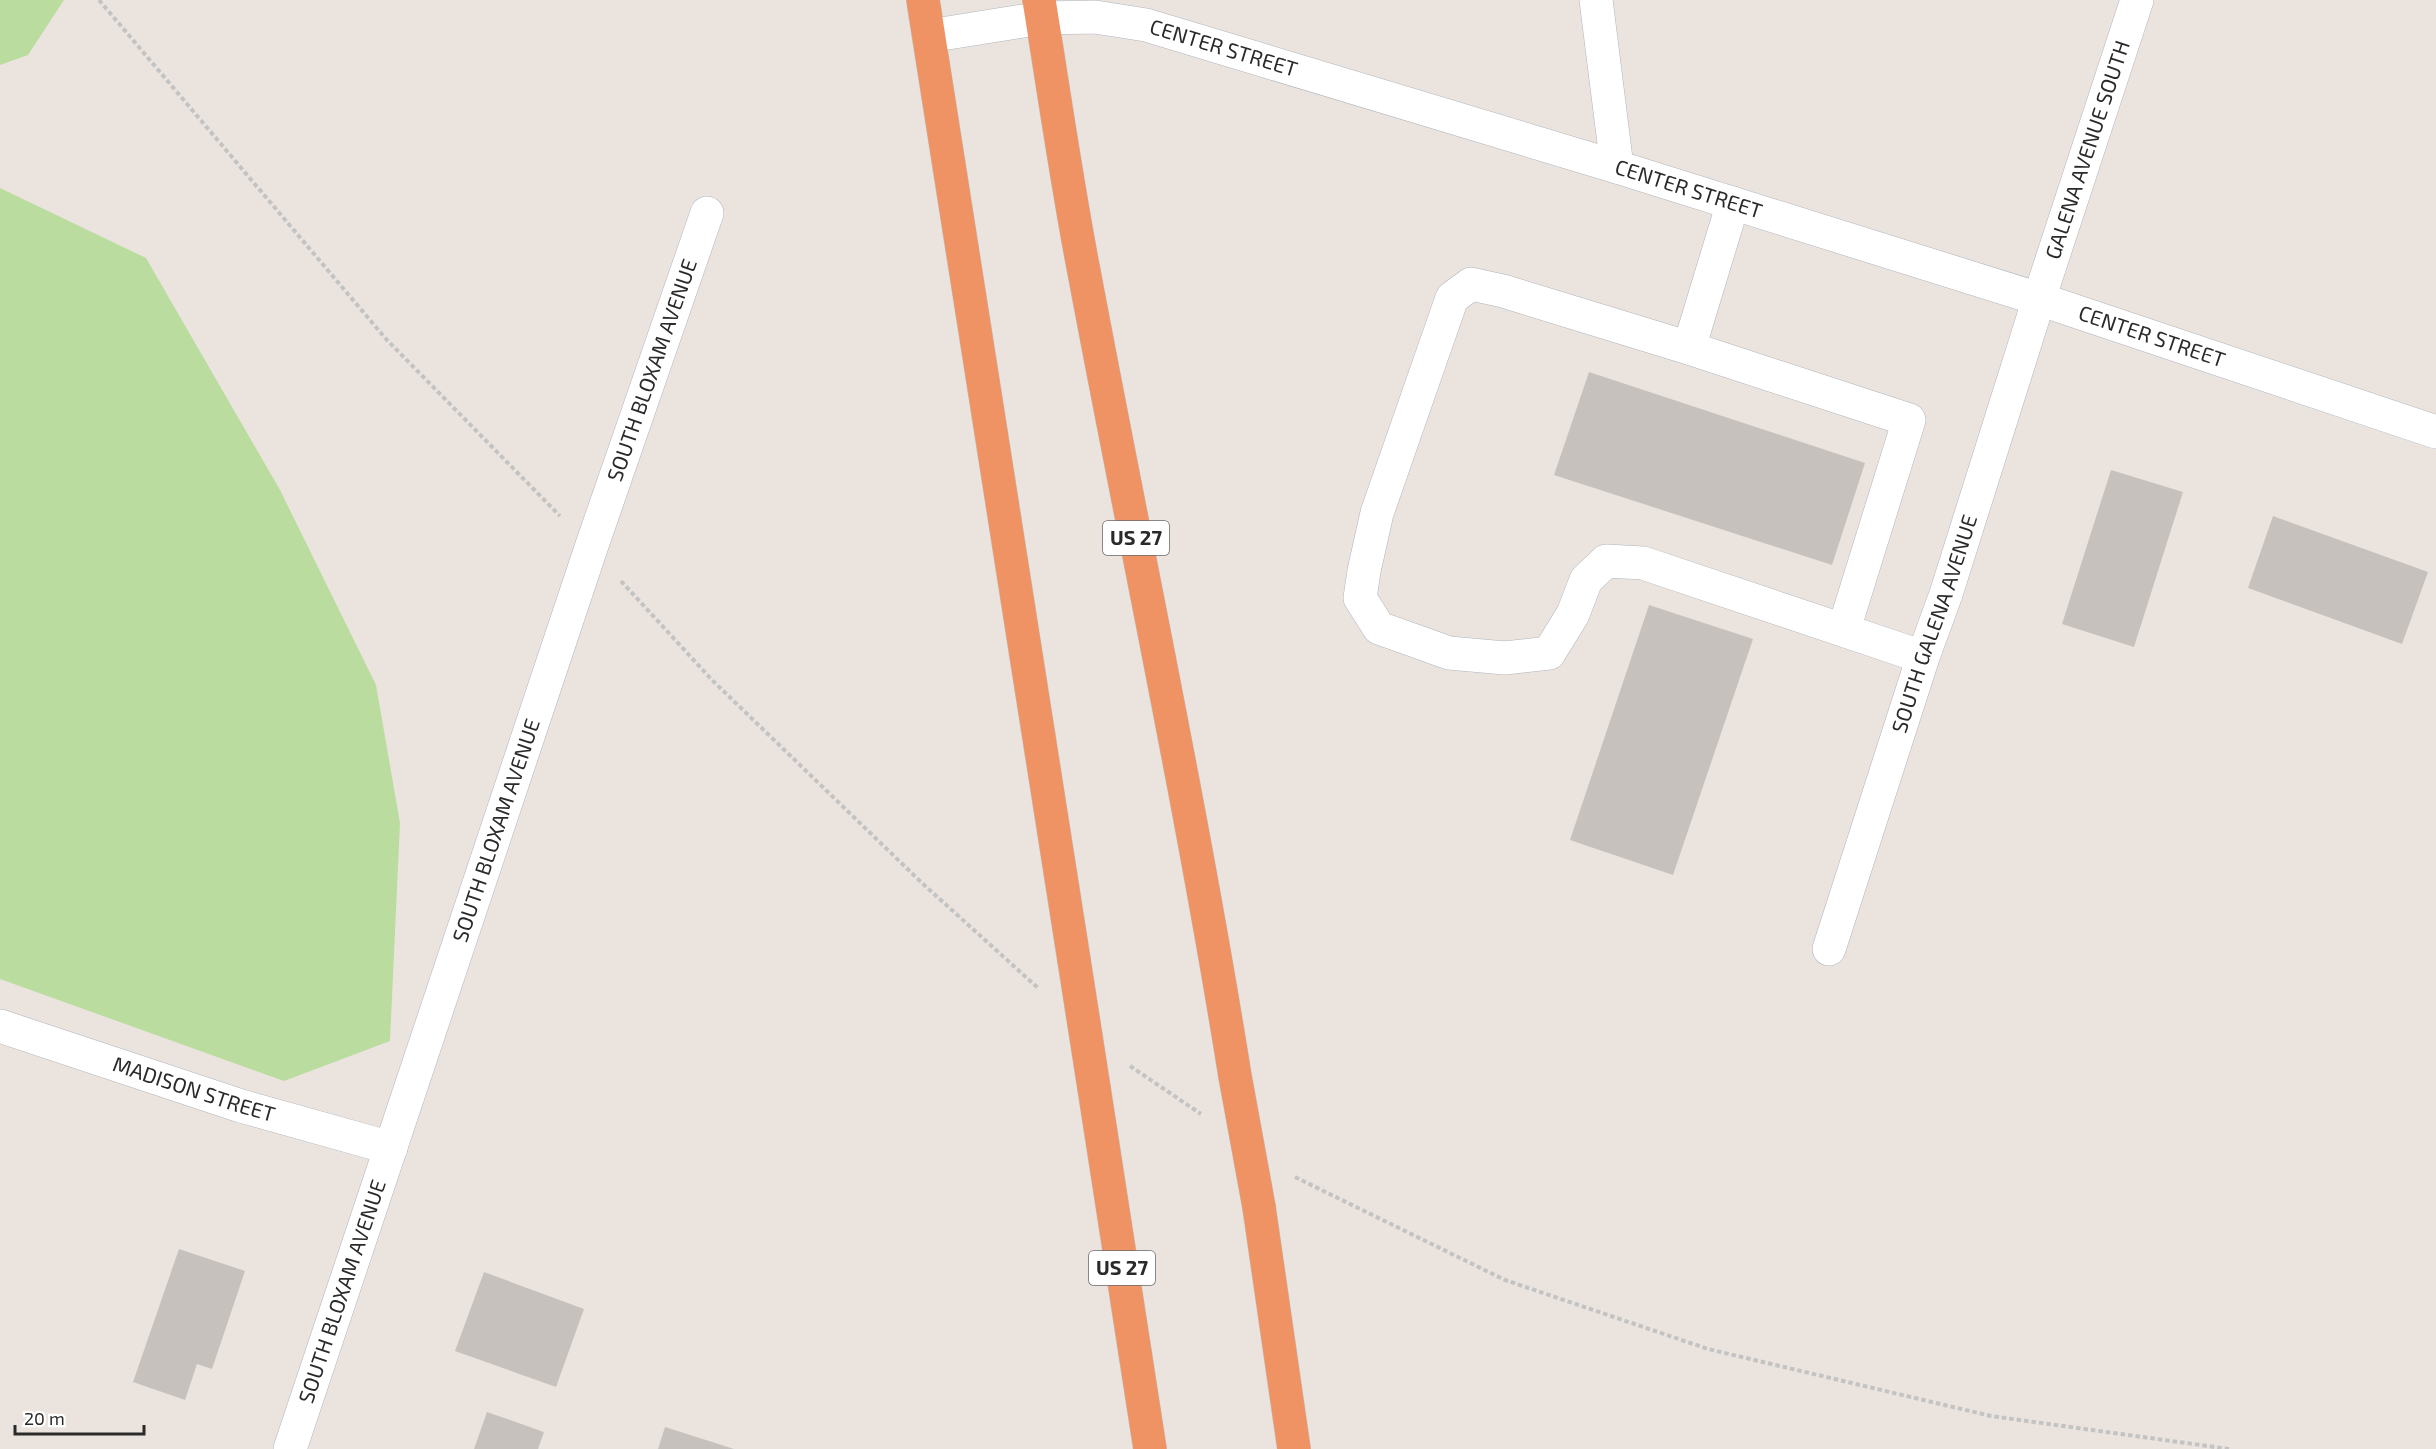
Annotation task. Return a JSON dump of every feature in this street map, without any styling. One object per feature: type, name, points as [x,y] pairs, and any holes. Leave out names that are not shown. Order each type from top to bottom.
[{"type":"highway","name":"US 27","points":[[923,0],[1150,1449]]},
{"type":"highway","name":"US 27","points":[[1041,9],[1084,274],[1187,796],[1259,1207],[1294,1449]]},
{"type":"street","points":[[1596,0],[1617,167]]},
{"type":"street","name":"GALENA AVENUE SOUTH","points":[[2039,299],[2137,0]]},
{"type":"street","name":"CENTER STREET","points":[[929,36],[1041,9],[1146,25],[1617,167],[2039,299],[2436,432]]},
{"type":"street","points":[[1689,348],[1733,204]]},
{"type":"street","name":"SOUTH BLOXAM AVENUE","points":[[290,1449],[591,548],[707,213]]},
{"type":"street","points":[[1844,628],[1909,420],[1689,348],[1481,287],[1471,285],[1452,298],[1377,513],[1364,571],[1360,598],[1379,628],[1449,653],[1505,658],[1549,653],[1573,614],[1586,580],[1606,561],[1643,563],[1844,628],[1923,657]]},
{"type":"street","name":"SOUTH GALENA AVENUE","points":[[1829,949],[1923,657],[1946,594],[2039,299]]},
{"type":"street","name":"MADISON STREET","points":[[0,1026],[241,1106],[391,1148]]},
{"type":"green space","points":[[0,0],[64,0],[28,55],[0,65]]},
{"type":"green space","points":[[0,188],[146,258],[280,490],[376,685],[400,823],[390,1041],[284,1081],[0,979]]},
{"type":"building","points":[[1589,372],[1865,463],[1832,565],[1554,475]]},
{"type":"building","points":[[2111,470],[2183,492],[2134,647],[2062,624]]},
{"type":"building","points":[[2273,516],[2428,572],[2402,644],[2248,588]]},
{"type":"building","points":[[1649,605],[1753,639],[1673,875],[1570,840]]},
{"type":"building","points":[[179,1249],[245,1271],[212,1369],[197,1364],[185,1400],[133,1382]]},
{"type":"building","points":[[484,1272],[584,1309],[556,1387],[455,1351]]},
{"type":"building","points":[[487,1412],[544,1432],[538,1449],[474,1449]]},
{"type":"building","points":[[665,1427],[734,1449],[658,1449]]}]
